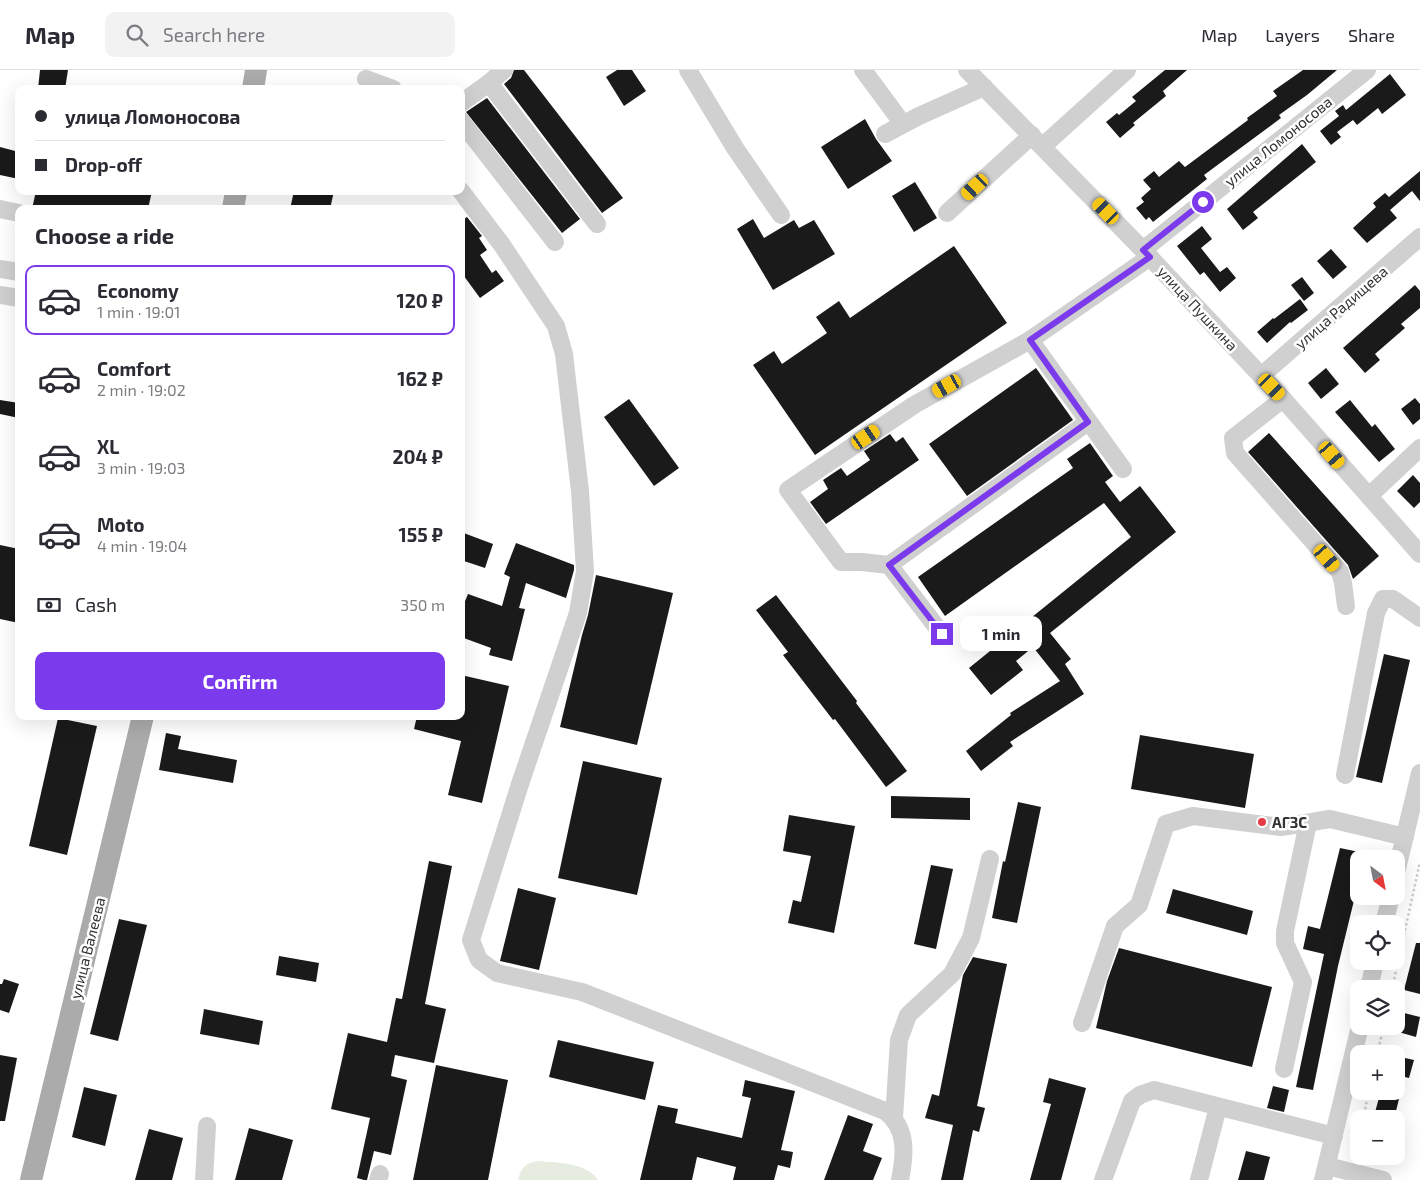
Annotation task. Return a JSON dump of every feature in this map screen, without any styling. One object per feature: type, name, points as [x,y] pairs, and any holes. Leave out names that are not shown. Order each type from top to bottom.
[{"type":"main road","points":[[254,85],[256,70]]},
{"type":"main road","name":"улица Валеева","points":[[31,1180],[142,720]]},
{"type":"street","points":[[465,100],[504,70]]},
{"type":"street","points":[[688,70],[735,148],[781,215]]},
{"type":"street","points":[[863,70],[903,124]]},
{"type":"street","name":"улица Пушкина","points":[[967,70],[1146,253],[1283,399],[1420,554]]},
{"type":"street","points":[[947,213],[1128,70]]},
{"type":"street","name":"улица Ломоносова","points":[[889,565],[841,562],[788,490],[914,405],[1030,340],[1146,253],[1367,70]]},
{"type":"street","points":[[365,79],[382,85]]},
{"type":"street","points":[[489,82],[597,224]]},
{"type":"street","points":[[885,134],[984,87]]},
{"type":"street","points":[[465,126],[556,242]]},
{"type":"street","points":[[464,195],[502,245],[556,326],[564,354],[580,490],[585,571],[578,613],[520,784],[471,940],[478,960],[497,972],[582,992],[885,1111],[894,1118],[899,1127],[903,1142],[903,1163],[900,1180]]},
{"type":"street","points":[[0,209],[15,212]]},
{"type":"street","name":"улица Радищева","points":[[1261,376],[1420,237]]},
{"type":"street","points":[[0,269],[15,271]]},
{"type":"street","points":[[0,295],[15,297]]},
{"type":"street","points":[[1030,340],[1123,469]]},
{"type":"street","points":[[1283,399],[1233,438],[1235,453],[1340,572],[1346,606]]},
{"type":"street","points":[[942,634],[889,565],[1088,422]]},
{"type":"street","points":[[1369,496],[1420,448]]},
{"type":"street","points":[[1345,775],[1376,613],[1383,599],[1393,599],[1420,618]]},
{"type":"street","points":[[1402,850],[1420,773]]},
{"type":"street","points":[[1082,1023],[1115,926],[1139,905],[1166,824],[1193,816],[1282,828],[1330,819],[1405,837]]},
{"type":"street","points":[[1284,1069],[1303,982],[1285,944],[1285,930],[1308,823]]},
{"type":"street","points":[[894,1118],[899,1040],[908,1016],[952,974],[971,938],[990,859]]},
{"type":"street","points":[[1358,1035],[1325,1173],[1383,1180]]},
{"type":"street","points":[[1103,1180],[1132,1102],[1140,1095],[1154,1090],[1334,1136]]},
{"type":"street","points":[[1199,1180],[1218,1107]]},
{"type":"street","points":[[204,1180],[207,1126]]},
{"type":"path","points":[[1394,980],[1420,862]]},
{"type":"shaded area","points":[[538,1161],[571,1164],[593,1174],[598,1180],[518,1180],[524,1167]]},
{"type":"building","points":[[40,70],[68,70],[66,85],[38,85]]},
{"type":"building","points":[[514,70],[524,70],[623,198],[602,213],[504,84],[511,78]]},
{"type":"building","points":[[617,70],[632,70],[646,91],[624,106],[606,77]]},
{"type":"building","points":[[1165,70],[1187,70],[1163,91],[1166,96],[1133,123],[1135,125],[1120,138],[1106,122],[1117,113],[1119,115],[1136,101],[1132,97]]},
{"type":"building","points":[[1303,70],[1337,70],[1279,115],[1281,118],[1204,175],[1207,179],[1153,222],[1149,217],[1146,220],[1136,208],[1144,202],[1141,198],[1151,189],[1143,180],[1154,171],[1159,177],[1179,161],[1185,167],[1248,120],[1247,118],[1277,96],[1273,91]]},
{"type":"building","points":[[1390,74],[1406,95],[1382,114],[1378,108],[1357,125],[1353,120],[1337,132],[1341,137],[1331,145],[1320,131],[1339,116],[1335,111],[1343,105],[1346,110]]},
{"type":"building","points":[[487,98],[580,219],[562,233],[466,112]]},
{"type":"building","points":[[865,119],[876,139],[892,161],[848,189],[821,147]]},
{"type":"building","points":[[1302,144],[1316,162],[1253,212],[1258,218],[1243,230],[1227,209]]},
{"type":"building","points":[[0,147],[15,151],[15,178],[0,175]]},
{"type":"building","points":[[1420,171],[1420,201],[1412,191],[1390,210],[1397,218],[1367,243],[1353,228],[1376,207],[1373,203],[1385,193],[1389,197]]},
{"type":"building","points":[[915,182],[937,218],[914,232],[892,196]]},
{"type":"building","points":[[35,195],[151,195],[149,205],[33,205]]},
{"type":"building","points":[[293,195],[333,195],[331,205],[291,205]]},
{"type":"building","points":[[467,217],[482,236],[479,238],[487,250],[480,255],[492,273],[496,270],[504,281],[480,298],[465,277],[465,218]]},
{"type":"building","points":[[753,219],[764,238],[794,220],[799,228],[814,220],[835,254],[773,290],[737,229]]},
{"type":"building","points":[[1202,226],[1212,239],[1201,248],[1220,272],[1227,267],[1236,278],[1220,292],[1204,272],[1200,275],[1177,246]]},
{"type":"building","points":[[954,246],[1007,323],[815,455],[753,365],[774,351],[782,364],[827,333],[816,317],[839,301],[850,318]]},
{"type":"building","points":[[1331,249],[1347,267],[1333,279],[1317,261]]},
{"type":"building","points":[[1302,277],[1314,293],[1304,301],[1291,285]]},
{"type":"building","points":[[1415,285],[1420,291],[1420,308],[1401,324],[1405,328],[1375,354],[1380,360],[1365,373],[1343,348]]},
{"type":"building","points":[[1300,299],[1308,310],[1290,322],[1267,343],[1257,332]]},
{"type":"building","points":[[1036,368],[1073,420],[967,496],[929,444]]},
{"type":"building","points":[[1326,368],[1339,384],[1321,399],[1308,383]]},
{"type":"building","points":[[1415,398],[1420,404],[1420,419],[1413,425],[1401,409]]},
{"type":"building","points":[[629,399],[679,468],[654,486],[604,417]]},
{"type":"building","points":[[0,400],[15,402],[15,417],[0,414]]},
{"type":"building","points":[[1350,400],[1372,427],[1375,424],[1395,449],[1379,462],[1335,412]]},
{"type":"building","points":[[1269,433],[1379,556],[1353,579],[1348,565],[1248,452]]},
{"type":"building","points":[[890,434],[896,442],[903,437],[919,460],[826,524],[810,502],[828,489],[823,480],[841,468],[847,476],[870,460],[864,451]]},
{"type":"building","points":[[1090,443],[1113,476],[1105,482],[1120,502],[1140,486],[1176,532],[1050,633],[1071,659],[1065,664],[1084,694],[1010,742],[1013,746],[981,771],[966,751],[1011,715],[1010,713],[1060,681],[1033,647],[1016,661],[1023,670],[991,695],[969,668],[1131,537],[1104,503],[945,616],[918,577],[1073,468],[1067,459]]},
{"type":"building","points":[[1413,475],[1420,483],[1420,502],[1414,508],[1397,491]]},
{"type":"building","points":[[465,534],[493,544],[485,568],[465,561]]},
{"type":"building","points":[[516,543],[574,565],[566,598],[526,583],[519,608],[525,609],[512,661],[489,655],[491,648],[465,638],[465,601],[468,594],[502,606],[510,577],[504,574]]},
{"type":"building","points":[[0,545],[15,548],[15,622],[0,619]]},
{"type":"building","points":[[596,575],[673,593],[637,745],[560,727]]},
{"type":"building","points":[[776,595],[857,701],[856,703],[907,771],[886,787],[835,719],[833,720],[783,655],[788,652],[756,610]]},
{"type":"building","points":[[1384,654],[1410,660],[1382,783],[1356,777]]},
{"type":"building","points":[[465,676],[509,686],[482,803],[448,795],[461,741],[414,729],[416,720],[465,720]]},
{"type":"building","points":[[58,720],[68,720],[97,726],[67,855],[29,846]]},
{"type":"building","points":[[166,733],[181,736],[178,749],[237,760],[233,783],[159,770]]},
{"type":"building","points":[[1140,735],[1254,754],[1245,808],[1131,789]]},
{"type":"building","points":[[583,761],[662,778],[637,895],[558,878]]},
{"type":"building","points":[[891,796],[970,798],[970,820],[891,818]]},
{"type":"building","points":[[1018,802],[1041,807],[1017,923],[992,918],[1003,861],[1005,862]]},
{"type":"building","points":[[789,815],[855,826],[834,933],[788,923],[793,900],[801,902],[811,856],[783,851]]},
{"type":"building","points":[[1340,848],[1350,850],[1350,905],[1353,905],[1338,966],[1313,1090],[1296,1087],[1324,954],[1303,949],[1308,926],[1320,929]]},
{"type":"building","points":[[429,861],[452,866],[425,1004],[446,1009],[434,1063],[395,1055],[391,1076],[407,1080],[391,1155],[374,1151],[367,1180],[364,1180],[357,1178],[370,1118],[331,1109],[348,1033],[387,1042],[396,998],[402,999]]},
{"type":"building","points":[[931,865],[953,869],[936,949],[914,944]]},
{"type":"building","points":[[518,888],[556,898],[539,970],[500,961]]},
{"type":"building","points":[[1173,889],[1253,911],[1247,935],[1166,913]]},
{"type":"building","points":[[119,919],[147,925],[118,1041],[90,1034]]},
{"type":"building","points":[[1416,943],[1420,943],[1420,994],[1405,990]]},
{"type":"building","points":[[1119,948],[1272,987],[1252,1067],[1096,1028],[1107,981]]},
{"type":"building","points":[[279,956],[319,963],[316,982],[276,975]]},
{"type":"building","points":[[973,957],[1007,964],[977,1106],[985,1108],[979,1132],[973,1130],[963,1180],[941,1180],[953,1125],[925,1118],[932,1094],[939,1096],[963,975]]},
{"type":"building","points":[[4,979],[19,984],[9,1013],[0,1010],[0,984],[2,984]]},
{"type":"building","points":[[204,1009],[263,1021],[259,1045],[200,1034]]},
{"type":"building","points":[[1405,1013],[1420,1017],[1416,1037],[1405,1034]]},
{"type":"building","points":[[558,1040],[654,1062],[645,1100],[549,1077]]},
{"type":"building","points":[[0,1055],[17,1058],[5,1121],[0,1121]]},
{"type":"building","points":[[1405,1058],[1414,1060],[1409,1078],[1405,1077]]},
{"type":"building","points":[[436,1065],[508,1080],[488,1180],[413,1180]]},
{"type":"building","points":[[1049,1078],[1086,1088],[1061,1180],[1030,1180],[1051,1104],[1043,1102]]},
{"type":"building","points":[[745,1080],[795,1091],[781,1150],[793,1152],[790,1168],[778,1165],[774,1180],[733,1180],[736,1167],[697,1157],[692,1180],[640,1180],[658,1105],[678,1109],[675,1123],[742,1138],[751,1098],[742,1096]]},
{"type":"building","points":[[1273,1086],[1289,1090],[1284,1112],[1267,1108]]},
{"type":"building","points":[[84,1087],[117,1095],[105,1146],[72,1137]]},
{"type":"building","points":[[1378,1100],[1399,1100],[1396,1110],[1376,1110]]},
{"type":"building","points":[[848,1115],[873,1124],[863,1151],[882,1158],[873,1180],[824,1180]]},
{"type":"building","points":[[249,1128],[293,1140],[282,1180],[235,1180]]},
{"type":"building","points":[[149,1129],[183,1138],[172,1180],[135,1180]]},
{"type":"building","points":[[1246,1151],[1270,1157],[1264,1180],[1238,1180]]},
{"type":"place","name":"АГЗС","points":[[1262,822]]},
{"type":"route","points":[[942,634],[889,565],[1088,422],[1030,340],[1150,257],[1143,250],[1203,202]]}]
